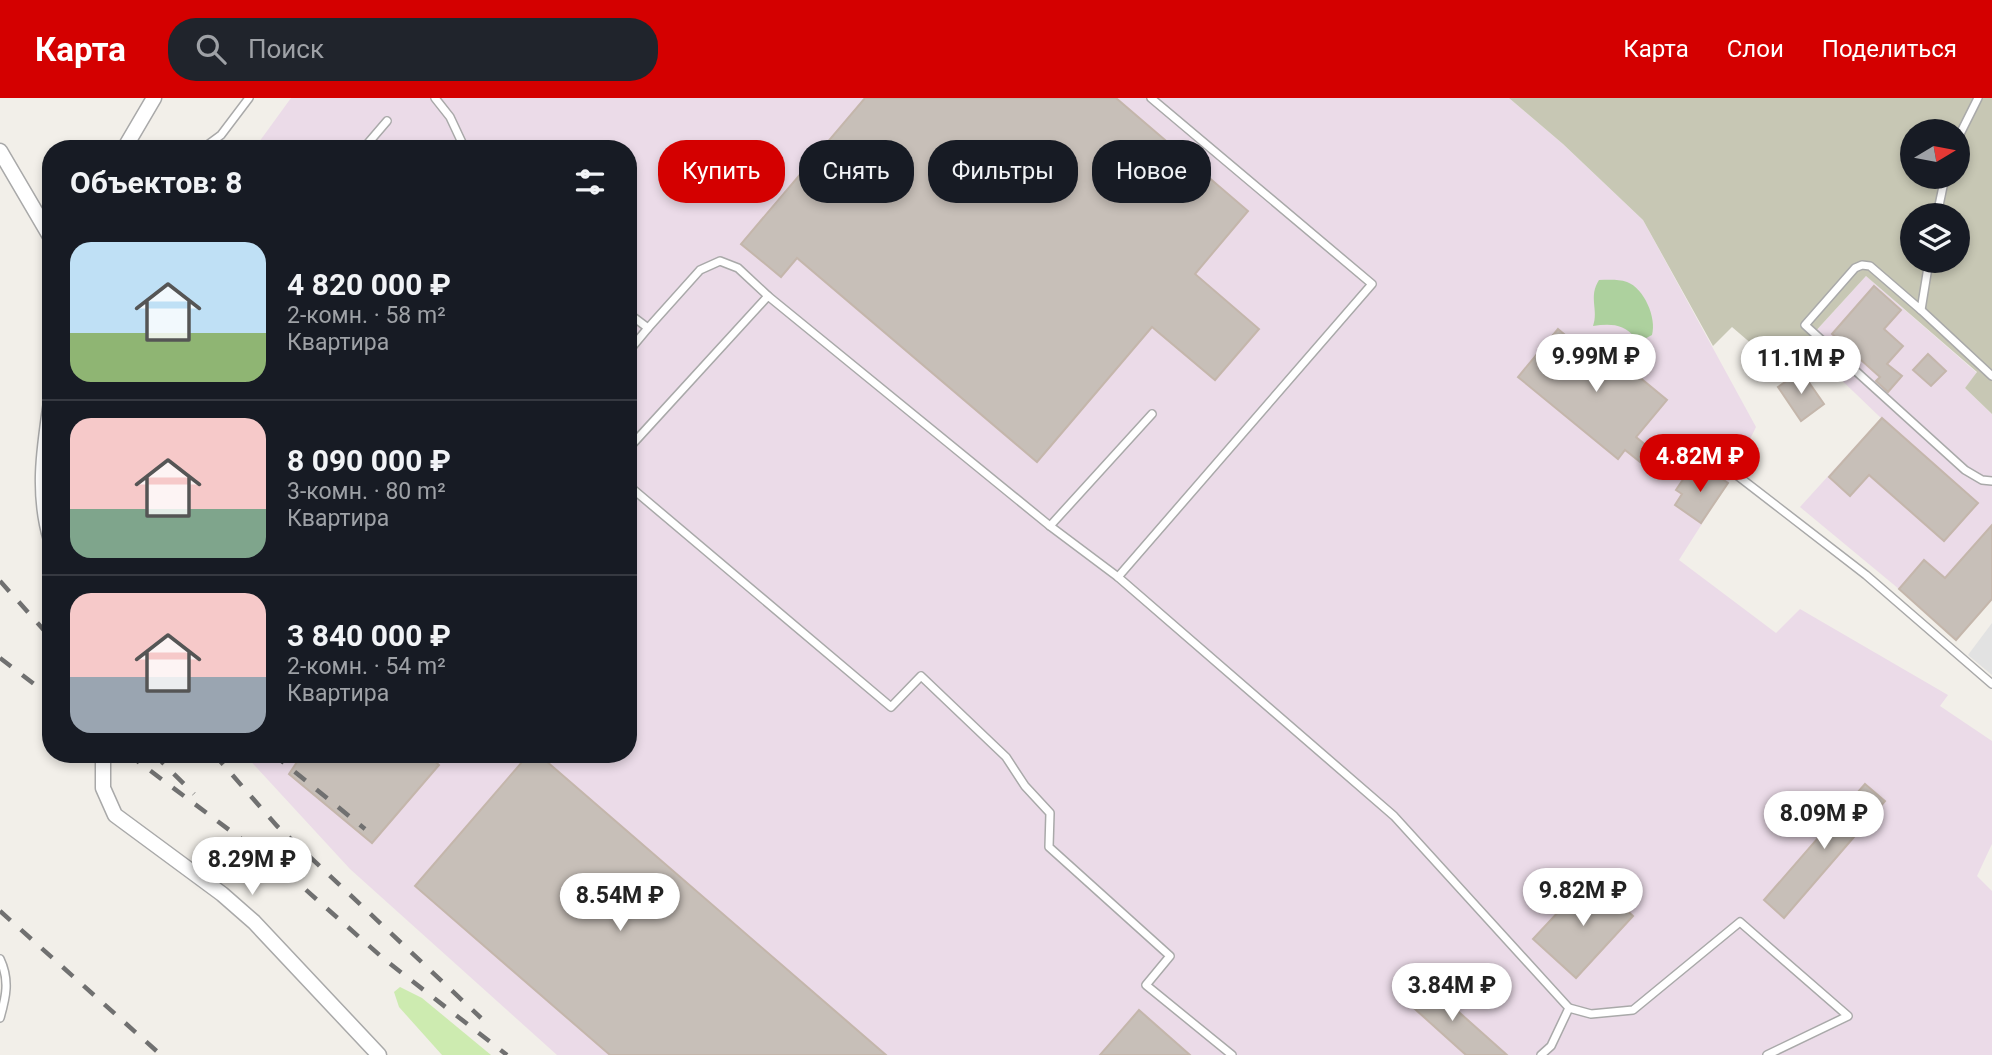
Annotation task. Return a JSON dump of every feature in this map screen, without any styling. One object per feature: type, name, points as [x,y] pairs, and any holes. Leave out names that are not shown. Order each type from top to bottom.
[{"type":"street","points":[[131,140],[154,98]]},
{"type":"street","points":[[0,151],[42,223]]},
{"type":"street","points":[[42,475],[42,503]]},
{"type":"street","points":[[103,763],[103,788],[115,815],[222,894],[254,922],[379,1055]]},
{"type":"lane","points":[[214,140],[249,98]]},
{"type":"lane","points":[[435,98],[450,117],[461,140]]},
{"type":"lane","points":[[1118,577],[1372,284],[1151,98]]},
{"type":"lane","points":[[1968,119],[1978,98]]},
{"type":"lane","points":[[371,140],[387,121]]},
{"type":"lane","points":[[637,341],[700,270],[720,261],[738,268],[768,296],[1050,526],[1118,577],[1394,816],[1569,1008],[1591,1014],[1633,1010],[1740,922],[1848,1016],[1767,1055]]},
{"type":"lane","points":[[1992,376],[1870,266],[1855,268],[1805,325],[1965,470],[1982,480],[1992,481]]},
{"type":"lane","points":[[1921,310],[1927,273]]},
{"type":"lane","points":[[637,439],[768,296]]},
{"type":"lane","points":[[637,320],[648,328]]},
{"type":"lane","points":[[1050,526],[1152,414]]},
{"type":"lane","points":[[1734,473],[1866,575],[1992,684]]},
{"type":"lane","points":[[637,493],[891,707],[921,676],[1006,757],[1025,786],[1050,813],[1049,847],[1170,956],[1146,985],[1232,1055]]},
{"type":"lane","points":[[0,959],[6,972],[7,995],[0,1018]]},
{"type":"lane","points":[[1541,1055],[1551,1046],[1569,1008]]},
{"type":"shaded area","points":[[291,98],[1509,98],[1563,144],[1643,220],[1756,427],[1750,439],[1759,451],[1744,471],[1738,467],[1679,560],[1776,633],[1800,609],[1948,695],[1940,706],[1992,741],[1992,844],[1977,876],[1992,891],[1992,1055],[557,1055],[350,869],[252,763],[637,763],[637,140],[261,140]]},
{"type":"shaded area","points":[[1509,98],[1992,98],[1992,414],[1965,388],[1977,372],[1866,276],[1781,369],[1732,327],[1713,346],[1643,220],[1563,144]]},
{"type":"shaded area","points":[[1866,276],[1977,373],[1965,388],[1992,414],[1992,526],[1945,578],[1924,560],[1899,589],[1800,507],[1881,418],[1804,344]]},
{"type":"shaded area","points":[[1992,623],[1992,675],[1968,655]]},
{"type":"green space","points":[[1599,280],[1624,281],[1639,290],[1651,312],[1652,335],[1633,345],[1635,338],[1621,327],[1593,326],[1594,292]]},
{"type":"green space","points":[[400,987],[422,998],[491,1055],[442,1055],[399,1007],[394,992]]},
{"type":"building","points":[[865,98],[1116,98],[1165,140],[1092,140],[1092,203],[1211,203],[1211,179],[1248,211],[1195,274],[1259,329],[1215,380],[1152,327],[1037,462],[797,258],[781,277],[741,244],[776,203],[785,203],[785,192],[799,176],[799,203],[914,203],[914,140],[829,140]]},
{"type":"building","points":[[1874,286],[1901,310],[1884,329],[1903,346],[1887,364],[1902,376],[1888,392],[1876,381],[1880,377],[1832,334]]},
{"type":"building","points":[[1558,329],[1583,350],[1593,339],[1667,400],[1636,437],[1659,456],[1649,469],[1625,450],[1618,459],[1518,377]]},
{"type":"building","points":[[1928,354],[1946,371],[1931,386],[1913,370]]},
{"type":"building","points":[[1801,371],[1824,404],[1801,421],[1778,387]]},
{"type":"building","points":[[1882,418],[1978,503],[1944,541],[1869,475],[1850,496],[1829,477]]},
{"type":"building","points":[[1745,447],[1755,455],[1744,471],[1733,462]]},
{"type":"building","points":[[1708,469],[1728,483],[1701,523],[1675,505],[1682,494],[1676,490],[1688,472],[1700,481]]},
{"type":"building","points":[[1992,525],[1992,599],[1956,640],[1899,589],[1924,560],[1945,578]]},
{"type":"building","points":[[296,763],[439,765],[372,843],[289,774]]},
{"type":"building","points":[[521,763],[548,763],[886,1055],[610,1055],[415,886]]},
{"type":"building","points":[[1865,784],[1885,801],[1784,918],[1764,900]]},
{"type":"building","points":[[1591,877],[1633,916],[1576,978],[1533,939]]},
{"type":"building","points":[[1424,981],[1507,1055],[1466,1055],[1406,1001]]},
{"type":"building","points":[[1139,1010],[1190,1055],[1100,1055]]},
{"type":"railway","points":[[0,581],[42,628]]},
{"type":"railway","points":[[0,658],[42,690]]},
{"type":"railway","points":[[140,763],[288,874],[384,959],[507,1055]]},
{"type":"railway","points":[[163,763],[194,794]]},
{"type":"railway","points":[[222,763],[277,826],[481,1018]]},
{"type":"railway","points":[[284,763],[365,829]]},
{"type":"railway","points":[[0,911],[161,1055]]}]
